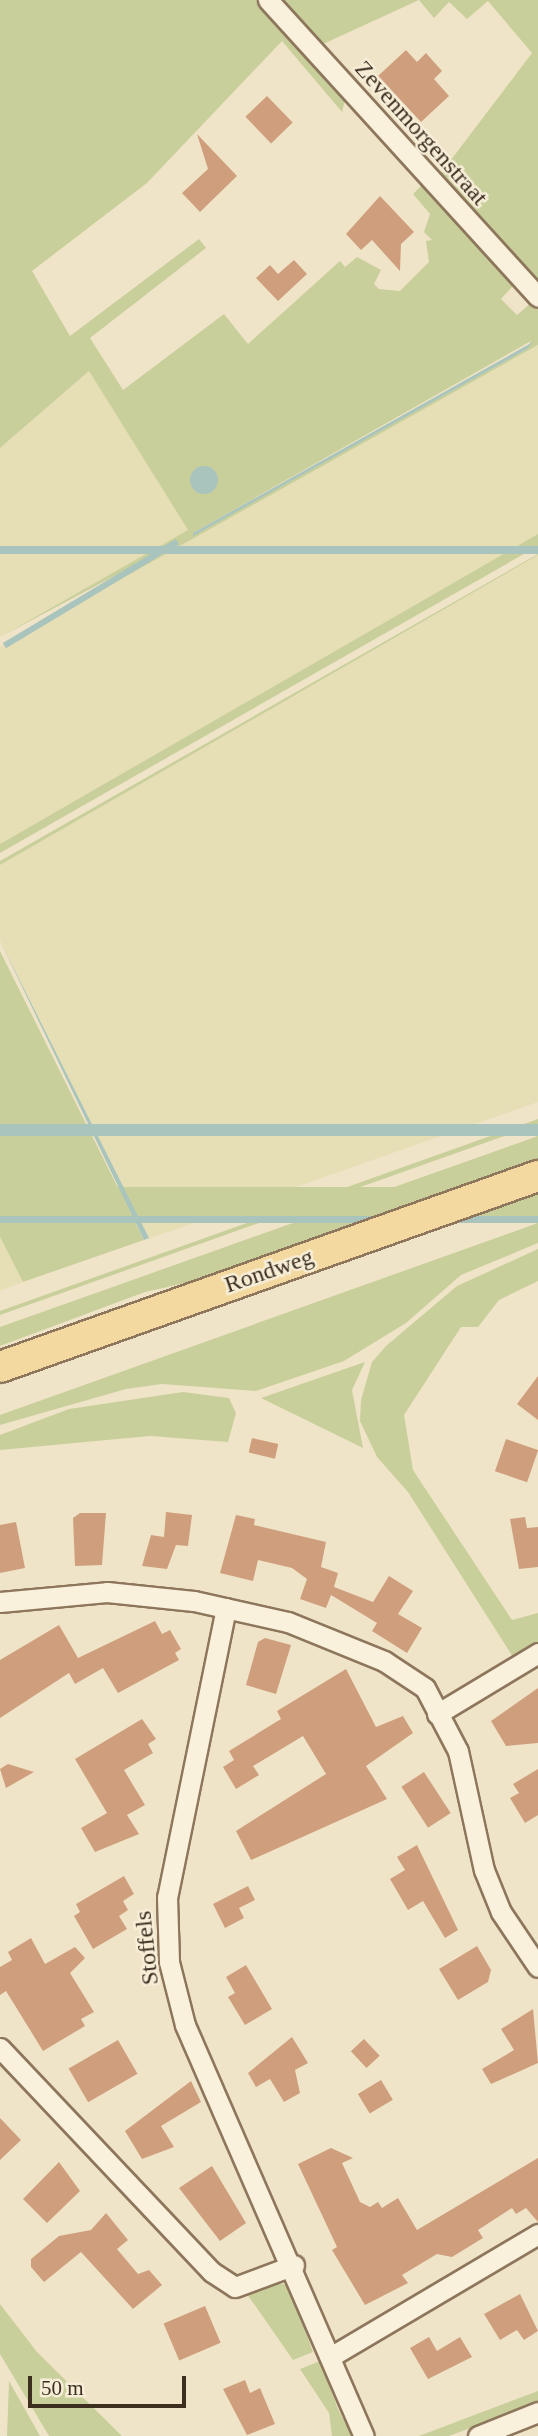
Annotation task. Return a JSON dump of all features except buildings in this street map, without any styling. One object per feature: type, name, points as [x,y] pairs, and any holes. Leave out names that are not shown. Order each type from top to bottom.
[{"type":"main road","name":"Rondweg","points":[[0,1367],[538,1176]]},
{"type":"street","name":"Zevenmorgenstraat","points":[[268,0],[538,297]]},
{"type":"street","points":[[0,1602],[107,1592],[226,1608],[288,1622],[384,1661],[425,1688],[458,1751],[496,1902],[538,1967]]},
{"type":"street","name":"Stoffels","points":[[226,1608],[167,1897],[169,1962],[185,2025],[294,2265],[364,2436]]},
{"type":"street","points":[[437,1714],[538,1653]]},
{"type":"street","points":[[0,2048],[212,2272],[235,2287],[294,2265]]},
{"type":"street","points":[[330,2357],[538,2234]]},
{"type":"street","points":[[478,2436],[538,2412]]},
{"type":"shaded area","points":[[538,345],[538,534],[0,844],[0,647]]},
{"type":"shaded area","points":[[89,371],[188,530],[0,637],[0,448]]},
{"type":"shaded area","points":[[538,555],[538,1102],[148,1239],[0,941],[0,865]]},
{"type":"shaded area","points":[[0,1237],[23,1282],[0,1291]]},
{"type":"green space","points":[[0,0],[261,0],[346,96],[342,112],[282,41],[147,183],[32,271],[70,336],[199,239],[206,248],[90,338],[123,390],[224,314],[248,344],[340,261],[345,267],[357,257],[381,270],[374,284],[379,289],[400,291],[429,262],[426,241],[432,240],[424,232],[430,214],[413,194],[425,182],[512,275],[512,287],[501,299],[517,315],[533,301],[538,306],[538,345],[0,647],[180,541],[0,637],[188,530],[89,371],[0,448]],"holes":[[[531,341],[527,349],[193,535]]]},
{"type":"green space","points":[[274,0],[419,0],[321,45]]},
{"type":"green space","points":[[419,0],[538,0],[538,291],[357,86],[441,173],[532,53],[488,1],[467,19],[449,2],[434,18]]},
{"type":"green space","points":[[538,534],[538,546],[0,853],[0,844]]},
{"type":"green space","points":[[538,555],[0,865],[0,861]]},
{"type":"green space","points":[[0,951],[144,1240],[23,1282],[0,1237]]},
{"type":"green space","points":[[538,1119],[538,1124],[0,1315],[0,1311]]},
{"type":"green space","points":[[538,1136],[538,1164],[230,1273],[145,1292],[0,1346],[0,1327]]},
{"type":"green space","points":[[0,1187],[538,1187],[538,1216],[0,1216]]},
{"type":"green space","points":[[538,1223],[538,1243],[461,1275],[406,1323],[344,1361],[256,1391],[162,1384],[126,1389],[0,1425],[0,1415]]},
{"type":"green space","points":[[538,1249],[538,1281],[499,1300],[478,1327],[461,1327],[404,1415],[413,1470],[512,1620],[538,1613],[538,1644],[513,1657],[408,1492],[377,1457],[360,1421],[361,1400],[372,1362],[386,1346],[457,1286]]},
{"type":"green space","points":[[365,1362],[352,1390],[363,1448],[261,1398]]},
{"type":"green space","points":[[183,1392],[229,1398],[236,1413],[228,1442],[150,1436],[0,1450],[0,1435],[69,1409]]},
{"type":"green space","points":[[271,2284],[288,2284],[313,2352],[293,2360],[247,2294]]},
{"type":"green space","points":[[0,2304],[37,2352],[122,2436],[49,2436],[0,2354]]},
{"type":"green space","points":[[320,2361],[338,2409],[352,2436],[332,2436],[329,2413],[300,2369]]},
{"type":"green space","points":[[9,2381],[40,2436],[7,2436]]},
{"type":"green space","points":[[538,2391],[538,2402],[449,2436],[419,2436]]},
{"type":"water","points":[[533,342],[527,349],[193,536],[193,533]]},
{"type":"water","points":[[204,466],[214,470],[218,480],[214,490],[204,494],[194,490],[190,480],[194,470]]},
{"type":"water","points":[[176,539],[179,544],[6,648],[3,643]]},
{"type":"water","points":[[0,546],[538,546],[538,554],[0,554]]},
{"type":"water","points":[[0,941],[9,959],[149,1238],[144,1240]]},
{"type":"water","points":[[0,1124],[538,1124],[538,1136],[0,1136]]},
{"type":"water","points":[[0,1216],[538,1216],[538,1223],[0,1223]]}]
